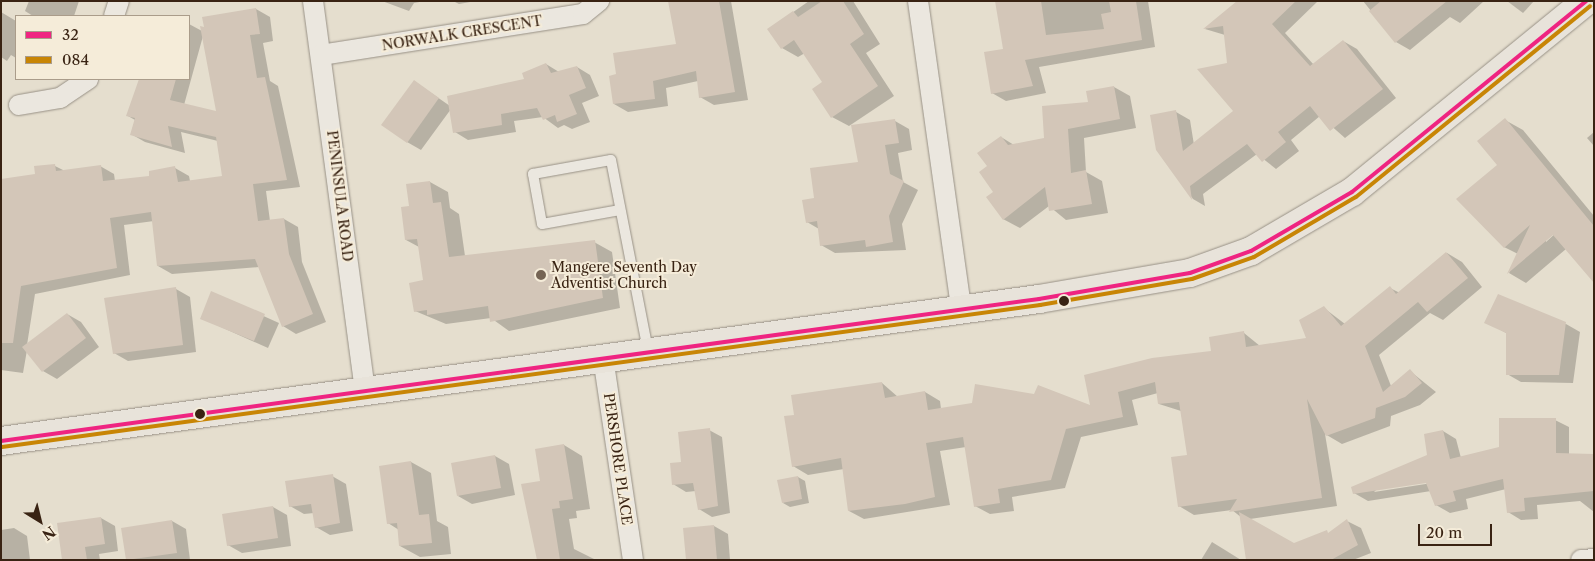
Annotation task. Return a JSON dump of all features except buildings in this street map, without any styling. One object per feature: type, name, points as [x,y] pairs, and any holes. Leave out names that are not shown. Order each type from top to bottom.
[{"type":"main road","points":[[1,441],[961,308],[1190,273],[1251,252],[1352,192],[1586,1]]},
{"type":"street","points":[[114,15],[119,1]]},
{"type":"street","name":"PENINSULA ROAD","points":[[313,1],[365,391]]},
{"type":"street","name":"NORWALK CRESCENT","points":[[321,55],[583,14],[599,1]]},
{"type":"street","points":[[918,1],[961,308]]},
{"type":"street","points":[[19,105],[60,98],[87,80]]},
{"type":"street","name":"PERSHORE PLACE","points":[[604,357],[633,560]]},
{"type":"street","points":[[1581,560],[1594,559]]},
{"type":"lane","points":[[620,210],[542,224],[533,174],[611,160],[648,350]]},
{"type":"transit line","name":"32","points":[[1,441],[1039,299],[1190,273],[1251,251],[1352,192],[1586,1]]},
{"type":"transit line","name":"084","points":[[2,447],[1040,305],[1192,279],[1254,257],[1356,197],[1590,6]]},
{"type":"place","name":"Mangere Seventh Day Adventist Church","points":[[541,275]]}]
